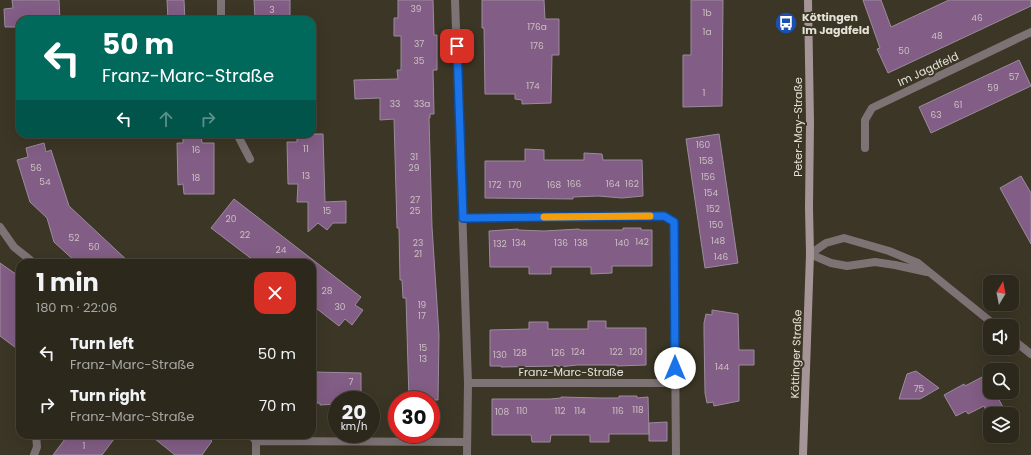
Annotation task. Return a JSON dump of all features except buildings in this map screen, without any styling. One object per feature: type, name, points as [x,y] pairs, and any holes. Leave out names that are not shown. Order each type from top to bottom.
[{"type":"main road","name":"Peter-May-Straße","points":[[808,0],[810,254]]},
{"type":"main road","name":"Köttinger Straße","points":[[803,455],[810,254]]},
{"type":"street","points":[[221,0],[221,16]]},
{"type":"street","points":[[455,0],[468,383],[467,455]]},
{"type":"street","name":"Im Jagdfeld","points":[[865,148],[865,120],[872,108],[1031,32]]},
{"type":"street","points":[[239,138],[250,160]]},
{"type":"street","points":[[463,218],[664,216],[674,222],[676,455]]},
{"type":"street","points":[[0,227],[14,247],[29,259]]},
{"type":"street","points":[[810,254],[826,243],[844,238],[889,251],[918,263],[987,319]]},
{"type":"street","points":[[810,254],[831,263],[846,266],[875,262],[895,264],[930,273]]},
{"type":"street","points":[[1019,345],[1031,354]]},
{"type":"street","name":"Franz-Marc-Straße","points":[[468,383],[675,383]]},
{"type":"street","points":[[34,455],[37,447],[36,439]]},
{"type":"street","points":[[254,439],[256,455]]},
{"type":"street","points":[[307,439],[467,442]]},
{"type":"slow traffic","points":[[544,217],[650,216]]},
{"type":"place","name":"Köttingen Im Jagdfeld","points":[[786,23]]},
{"type":"route","points":[[457,46],[463,218],[664,216],[674,222],[675,368]]}]
